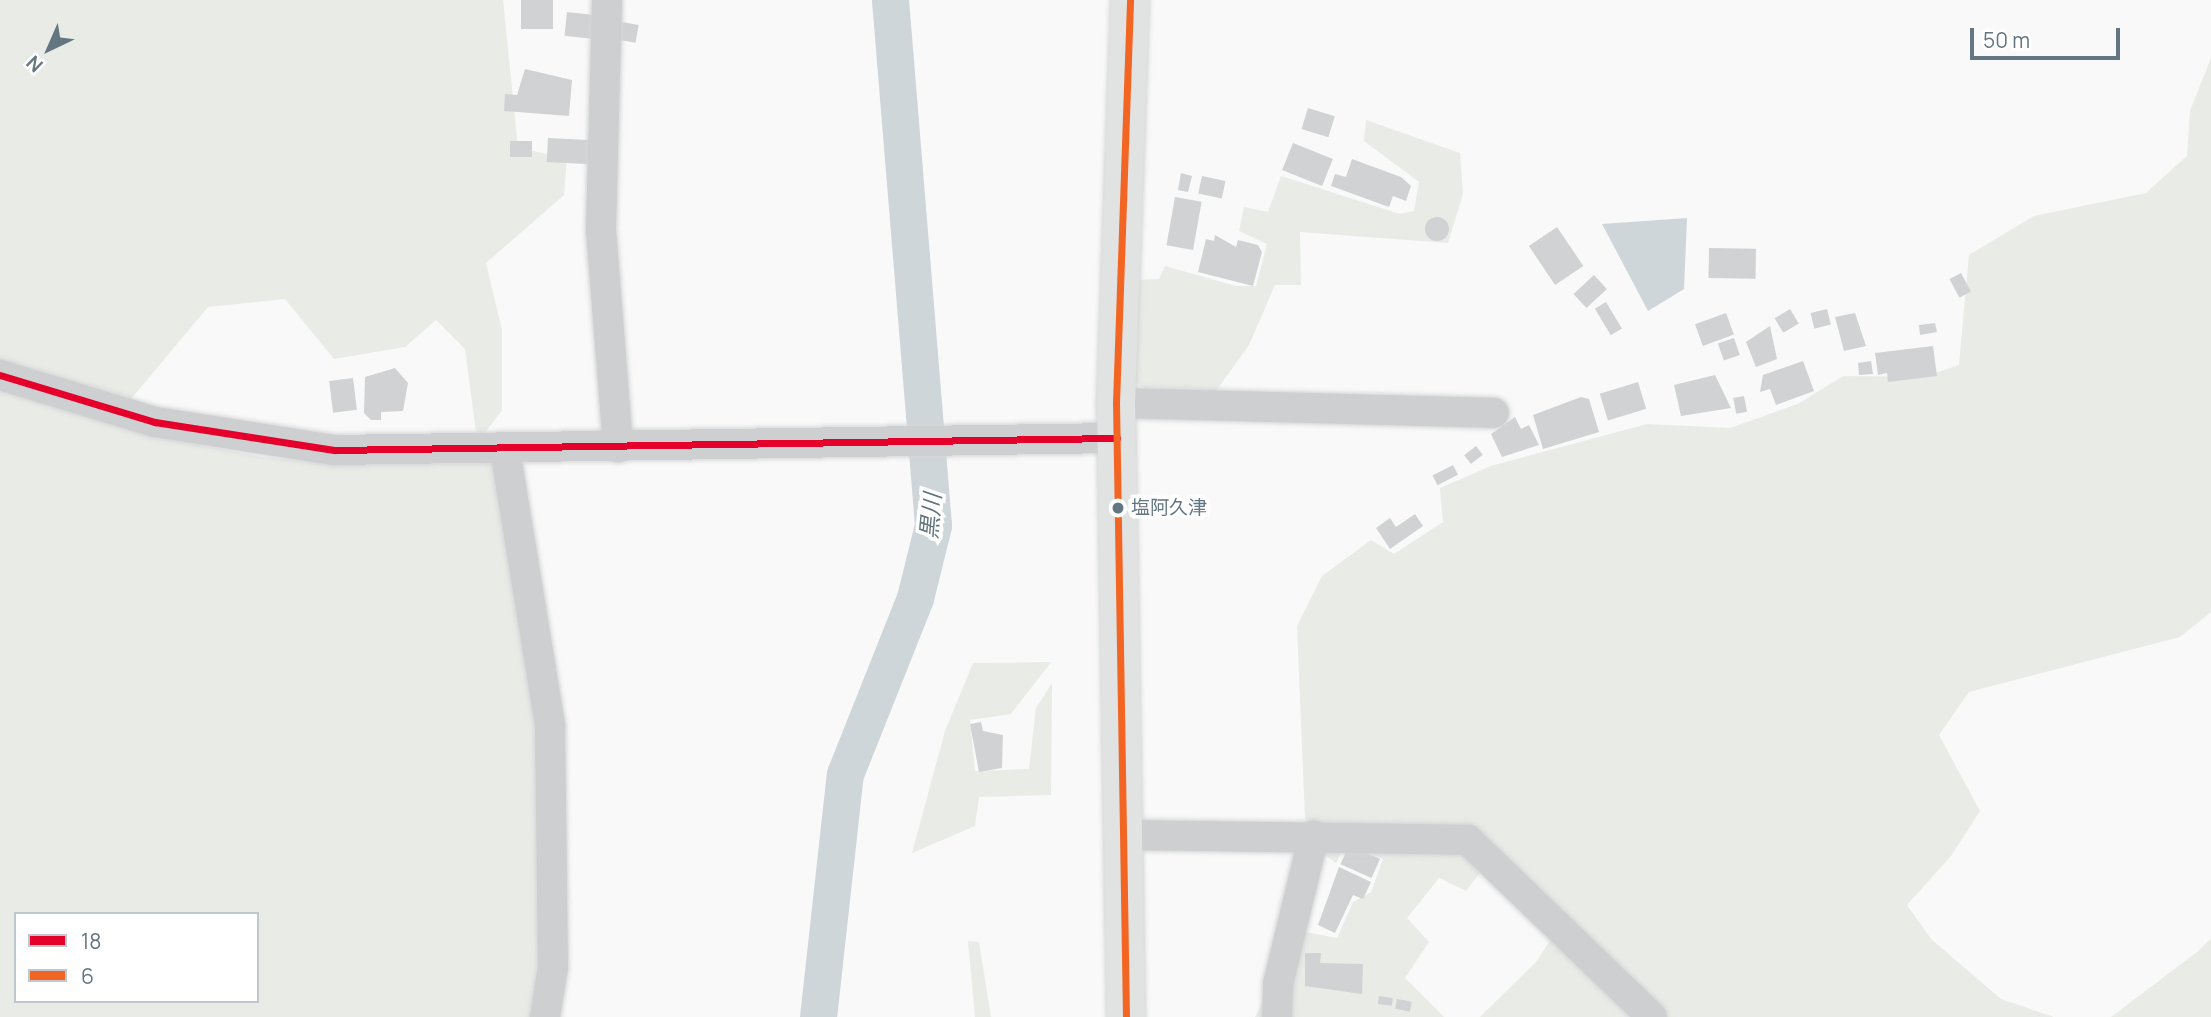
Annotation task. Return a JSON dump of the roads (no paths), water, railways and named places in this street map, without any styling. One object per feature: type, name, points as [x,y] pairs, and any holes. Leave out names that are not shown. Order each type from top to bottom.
[{"type":"main road","points":[[1126,1017],[1116,421],[1130,0]]},
{"type":"street","points":[[607,0],[601,230],[618,447]]},
{"type":"street","points":[[0,375],[231,439],[334,450],[505,450],[981,442],[1116,421],[1494,413]]},
{"type":"street","points":[[505,450],[550,725],[553,967],[545,1017]]},
{"type":"street","points":[[1124,835],[1314,835],[1468,840],[1652,1017]]},
{"type":"street","points":[[1277,1017],[1278,984],[1314,835]]},
{"type":"waterway","name":"黒川","points":[[818,1017],[845,774],[915,598],[933,525],[890,0]]},
{"type":"place","name":"塩阿久津","points":[[1118,508]]}]
